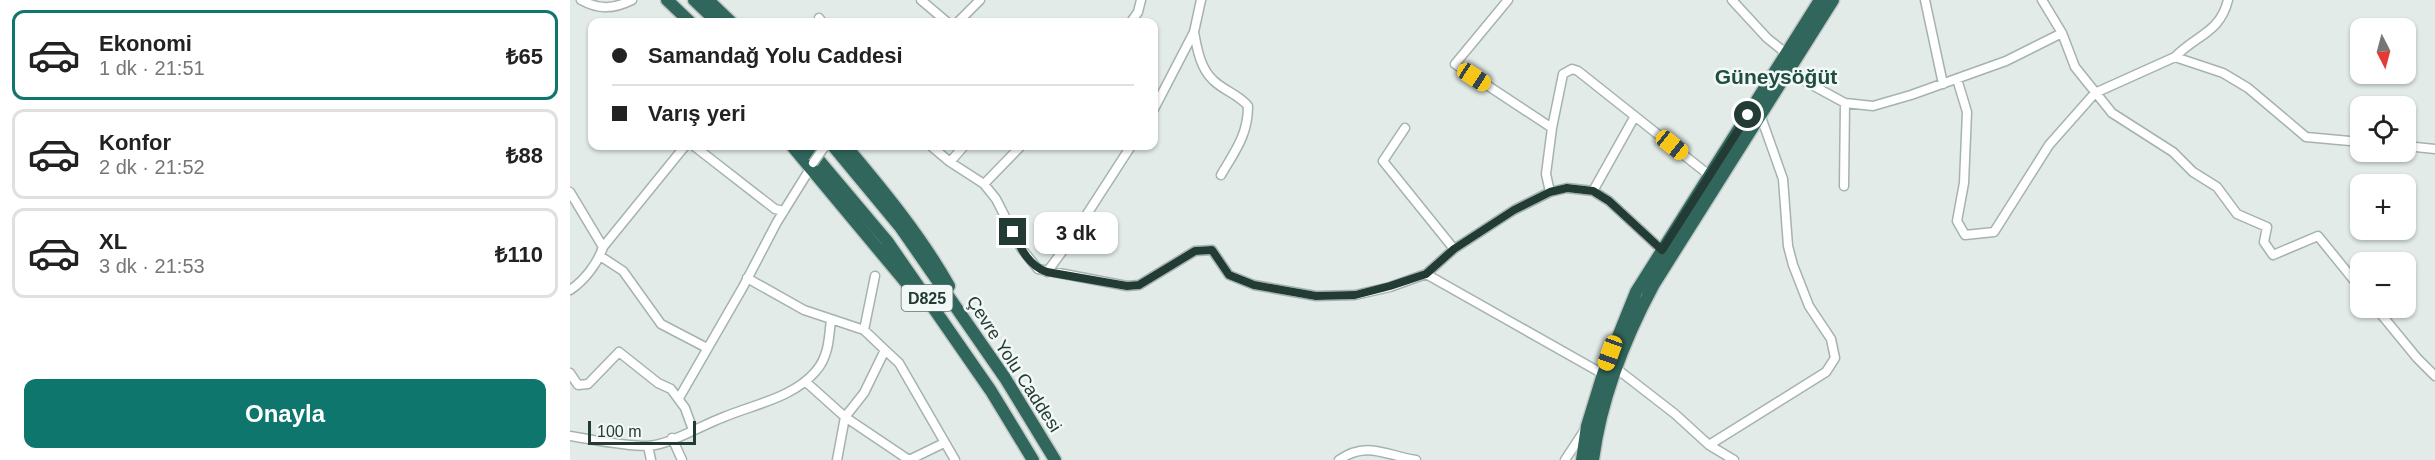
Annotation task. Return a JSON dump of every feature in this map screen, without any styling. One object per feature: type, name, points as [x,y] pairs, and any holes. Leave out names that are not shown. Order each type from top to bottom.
[{"type":"highway","points":[[662,0],[677,18]]},
{"type":"highway","points":[[667,0],[686,18]]},
{"type":"highway","points":[[694,0],[713,18]]},
{"type":"highway","points":[[708,0],[727,18]]},
{"type":"highway","points":[[1582,460],[1587,426],[1603,374],[1636,292],[1820,0]]},
{"type":"highway","points":[[1593,460],[1604,406],[1638,317],[1654,284],[1833,0]]},
{"type":"highway","points":[[796,150],[812,165],[910,289],[948,329]]},
{"type":"highway","name":"Çevre Yolu Caddesi","points":[[810,150],[887,241],[991,391],[1034,460]]},
{"type":"highway","name":"Çevre Yolu Caddesi","points":[[836,150],[901,228],[985,350],[1055,460]]},
{"type":"highway","points":[[849,150],[890,199],[939,267],[985,350]]},
{"type":"street","points":[[581,0],[590,5],[613,8],[632,0]]},
{"type":"street","points":[[921,0],[942,18]]},
{"type":"street","points":[[962,18],[980,0]]},
{"type":"street","points":[[1134,18],[1141,0]]},
{"type":"street","points":[[1158,101],[1194,32],[1201,0]]},
{"type":"street","points":[[1508,0],[1455,64],[1552,128]]},
{"type":"street","points":[[1732,0],[1767,38],[1787,54]]},
{"type":"street","points":[[1924,0],[1943,84]]},
{"type":"street","points":[[2042,0],[2062,33],[2075,67],[2112,113],[2173,152],[2193,172],[2217,187],[2237,214],[2267,227],[2264,242],[2273,255],[2318,236],[2350,275]]},
{"type":"street","points":[[1958,79],[1967,112],[1964,183],[1957,221],[1965,235],[1994,232],[2049,145],[2095,93],[2175,57],[2185,46],[2219,22],[2228,0]]},
{"type":"street","points":[[1194,32],[1198,56],[1212,80],[1239,96],[1248,106],[1248,122],[1244,136],[1221,175]]},
{"type":"street","points":[[1788,72],[1845,103],[1873,106],[2006,61],[2062,33]]},
{"type":"street","points":[[2175,57],[2223,73],[2248,88],[2306,137],[2350,141]]},
{"type":"street","points":[[1550,192],[1546,174],[1552,128],[1563,74],[1572,69],[1709,175]]},
{"type":"street","points":[[1844,186],[1845,103]]},
{"type":"street","points":[[1593,191],[1635,116]]},
{"type":"street","points":[[1709,445],[1826,372],[1835,358],[1831,339],[1809,306],[1793,265],[1788,246],[1783,179],[1761,117]]},
{"type":"street","points":[[1405,128],[1383,161],[1454,249]]},
{"type":"street","points":[[2416,147],[2435,149]]},
{"type":"street","points":[[570,290],[577,286],[682,150]]},
{"type":"street","points":[[699,150],[775,209],[784,212]]},
{"type":"street","points":[[679,398],[784,212],[822,150]]},
{"type":"street","points":[[936,150],[984,184],[996,199],[1021,248],[1038,269],[1127,286],[1139,285],[1195,251],[1212,250],[1229,275],[1254,285],[1316,296],[1343,297],[1390,286],[1426,274],[1454,249],[1514,210],[1550,192],[1567,188],[1593,191],[1609,201],[1662,250]]},
{"type":"street","points":[[950,162],[960,150]]},
{"type":"street","points":[[984,184],[1017,150]]},
{"type":"street","points":[[1047,272],[1128,150]]},
{"type":"street","points":[[570,192],[602,252],[623,271],[661,324],[707,348]]},
{"type":"street","points":[[1426,274],[1603,374]]},
{"type":"street","points":[[864,330],[874,276]]},
{"type":"street","points":[[747,278],[804,310],[864,330],[899,363],[955,460]]},
{"type":"street","points":[[2384,318],[2435,376]]},
{"type":"street","points":[[570,436],[648,446],[771,401],[806,382],[818,369],[826,356],[831,319]]},
{"type":"street","points":[[837,460],[845,417],[864,393],[885,350]]},
{"type":"street","points":[[570,374],[578,384],[588,384],[618,352],[658,383],[671,389],[685,408],[693,430]]},
{"type":"street","points":[[1617,369],[1675,414],[1709,445],[1734,460]]},
{"type":"street","points":[[806,382],[845,417],[909,460],[944,443]]},
{"type":"street","points":[[1565,460],[1587,426]]},
{"type":"street","points":[[672,438],[682,460]]},
{"type":"street","points":[[648,446],[651,460]]},
{"type":"street","points":[[1339,460],[1360,451],[1373,449],[1416,460]]},
{"type":"district","name":"Güneysöğüt","points":[[1776,76]]},
{"type":"route","points":[[1013,232],[1031,262],[1038,269],[1047,272],[1127,286],[1139,285],[1195,251],[1212,250],[1229,275],[1254,285],[1316,296],[1343,297],[1390,286],[1426,274],[1454,249],[1514,210],[1550,192],[1567,188],[1593,191],[1609,201],[1662,250],[1748,115]]}]
